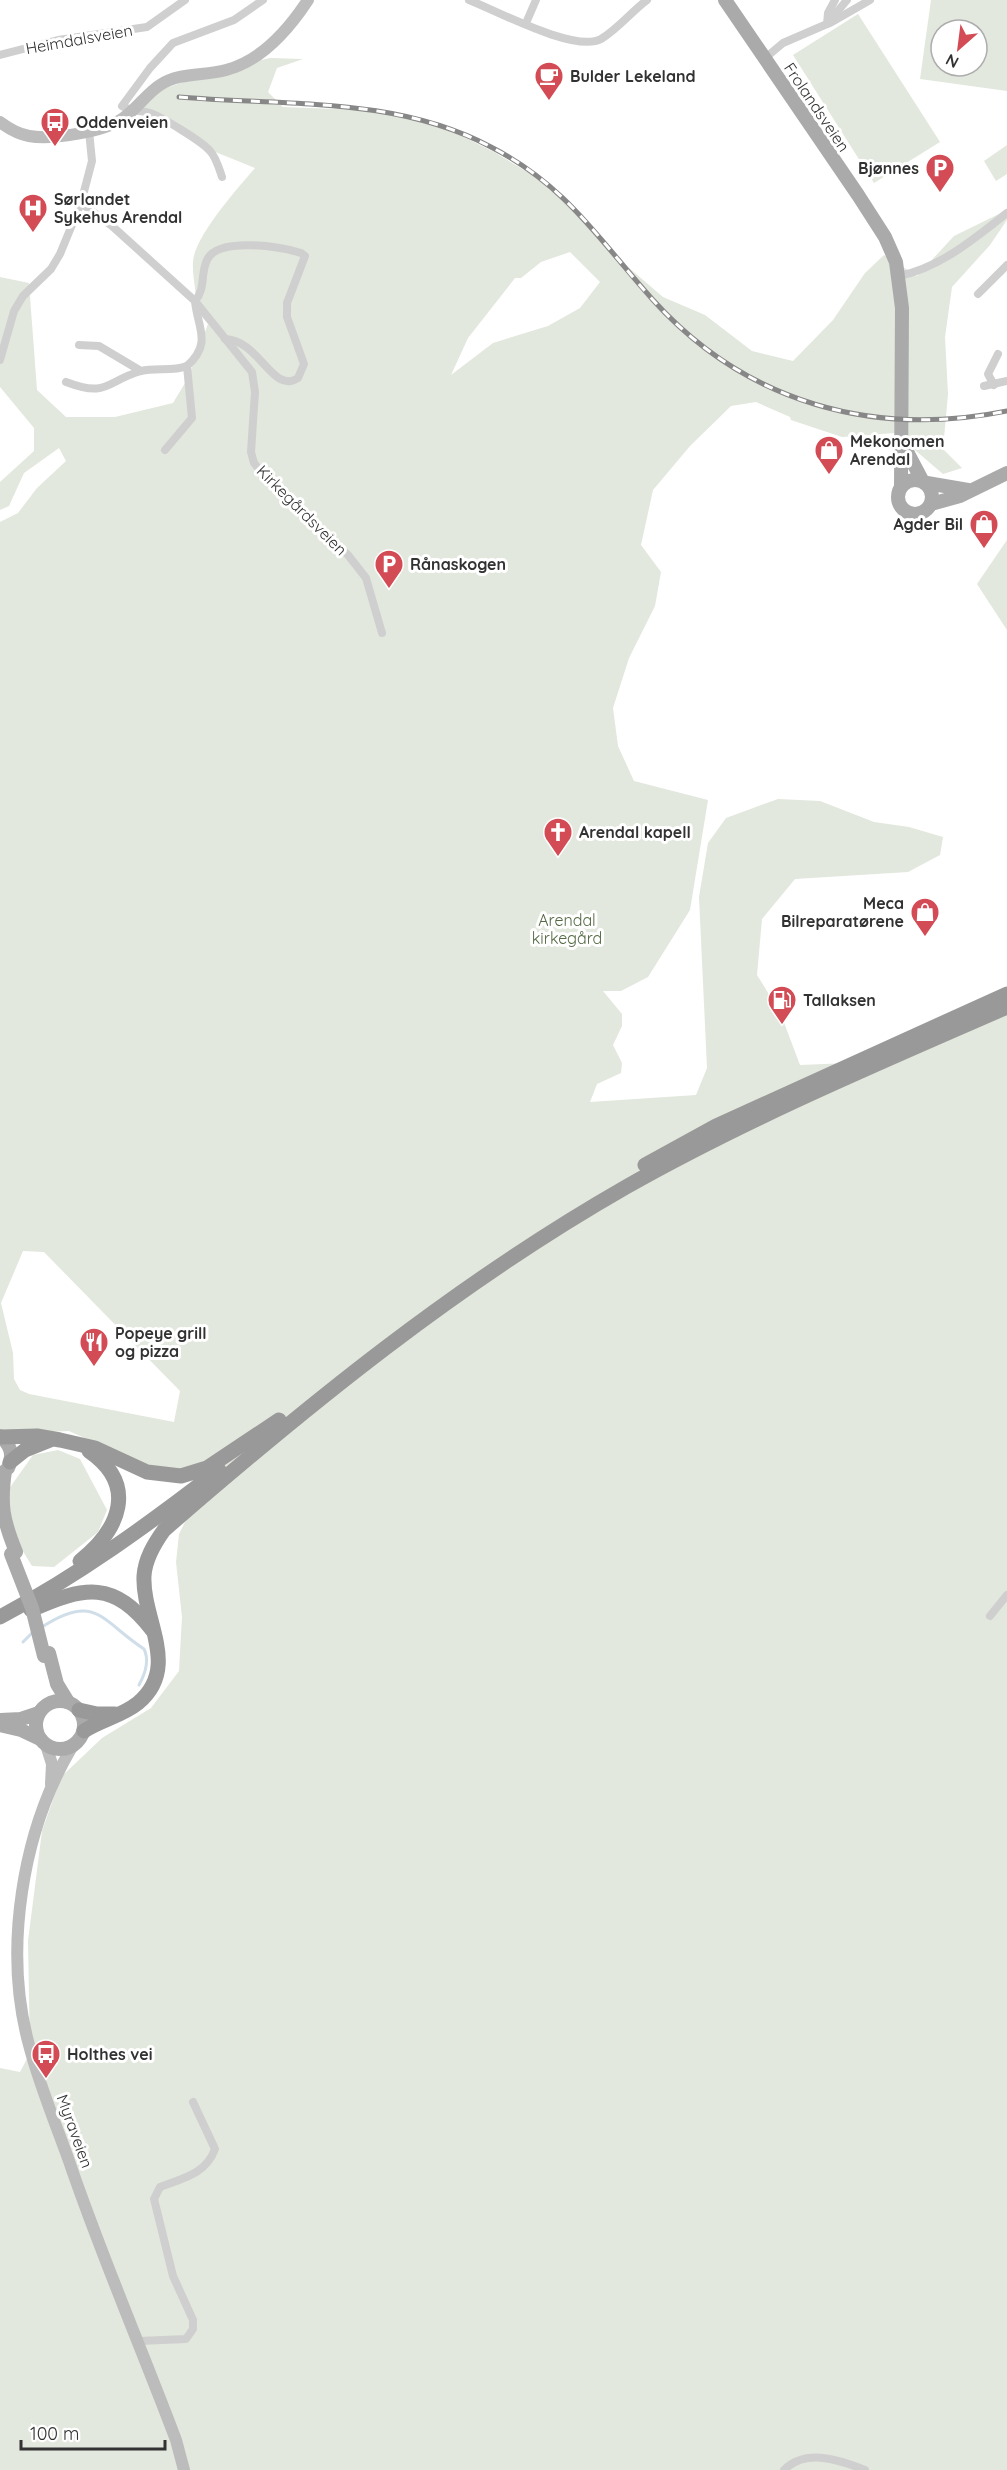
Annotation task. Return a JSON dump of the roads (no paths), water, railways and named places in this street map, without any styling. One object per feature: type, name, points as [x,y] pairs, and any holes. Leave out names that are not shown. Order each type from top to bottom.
[{"type":"highway","points":[[6,1618],[131,1537],[432,1300],[486,1262],[622,1178],[716,1126],[1007,994]]},
{"type":"highway","points":[[84,1731],[121,1713],[144,1697],[155,1678],[159,1659],[144,1580],[149,1555],[164,1530],[225,1477],[393,1341],[492,1270],[567,1222],[720,1137],[1007,1007]]},
{"type":"highway","points":[[1,1436],[37,1436],[95,1448],[147,1472],[181,1476],[207,1468],[279,1420]]},
{"type":"highway","points":[[5,1469],[25,1450],[50,1440]]},
{"type":"highway","points":[[6,1618],[95,1549],[113,1524],[119,1503],[116,1481],[101,1460],[81,1446]]},
{"type":"highway","points":[[6,1618],[110,1559],[225,1477]]},
{"type":"highway","points":[[6,1618],[63,1596],[82,1591],[95,1591],[109,1594],[131,1605],[154,1632]]},
{"type":"highway","points":[[74,1706],[96,1714],[121,1713]]},
{"type":"main road","points":[[2,128],[26,136],[44,138],[89,131],[123,118],[159,85],[179,77],[226,70],[249,61],[287,28],[308,0]]},
{"type":"main road","name":"Frolandsveien","points":[[725,0],[885,237],[899,276],[903,444],[901,487]]},
{"type":"main road","name":"Frolandsveien","points":[[903,444],[924,482]]},
{"type":"main road","points":[[969,490],[910,480],[901,487],[898,500],[908,512],[921,513],[931,504],[969,490],[1007,473]]},
{"type":"main road","points":[[924,482],[933,493],[931,504]]},
{"type":"main road","points":[[0,1725],[21,1730],[60,1750],[72,1747],[84,1731],[84,1721],[57,1684],[14,1553],[2,1510],[1,1494],[10,1448],[1,1436]]},
{"type":"main road","points":[[0,1528],[14,1553]]},
{"type":"main road","points":[[43,1742],[36,1724],[49,1689],[47,1654]]},
{"type":"main road","points":[[0,1720],[21,1719],[56,1701],[74,1706]]},
{"type":"main road","name":"Myraveien","points":[[43,1742],[52,1764],[51,1791]]},
{"type":"main road","name":"Myraveien","points":[[72,1747],[33,1836],[20,1923],[18,1963],[28,2044],[86,2212],[139,2341],[176,2440],[184,2470]]},
{"type":"street","name":"Heimdalsveien","points":[[0,55],[58,40],[147,27],[185,0]]},
{"type":"street","points":[[222,177],[212,152],[205,145],[158,116],[147,112],[130,111],[122,106],[150,68],[173,43],[234,20],[263,0]]},
{"type":"street","points":[[469,0],[570,41],[591,42],[614,30],[628,14],[647,0]]},
{"type":"street","points":[[526,23],[536,0]]},
{"type":"street","points":[[827,24],[828,13],[835,0]]},
{"type":"street","points":[[827,24],[847,0]]},
{"type":"street","points":[[764,58],[783,43],[827,24],[870,0]]},
{"type":"street","points":[[0,360],[14,311],[23,296],[51,269],[60,254],[81,203],[92,161],[89,131]]},
{"type":"street","name":"Kirkegårdsveien","points":[[81,203],[112,226],[195,301],[245,363],[254,381],[251,444],[254,463],[272,485],[348,555],[366,578],[382,633]]},
{"type":"street","points":[[899,276],[934,263],[971,241],[1007,213]]},
{"type":"street","points":[[66,382],[77,386],[104,389],[141,371],[168,371],[187,366],[197,353],[203,339],[195,301],[202,292],[207,260],[220,248],[269,246],[302,253],[304,256],[287,303],[287,317],[304,364],[298,378],[289,382],[281,380],[251,349],[237,339],[225,339]]},
{"type":"street","points":[[978,294],[1007,265]]},
{"type":"street","points":[[80,345],[99,346],[141,371]]},
{"type":"street","points":[[994,385],[988,374],[998,354]]},
{"type":"street","points":[[165,450],[192,418],[187,366]]},
{"type":"street","points":[[984,386],[1007,381]]},
{"type":"street","points":[[990,1616],[1007,1595]]},
{"type":"street","points":[[139,2341],[186,2339],[193,2329],[193,2320],[172,2276],[154,2199],[160,2187],[199,2172],[213,2154],[215,2149],[193,2102]]},
{"type":"street","points":[[784,2470],[792,2463],[812,2458],[865,2470]]},
{"type":"waterway","points":[[42,1627],[75,1612],[87,1611],[97,1614],[144,1649],[147,1658],[146,1667],[139,1685]]},
{"type":"waterway","points":[[23,1642],[33,1632]]},
{"type":"railway","points":[[179,97],[339,106],[417,119],[454,131],[491,147],[518,162],[541,179],[580,216],[653,300],[689,335],[729,365],[771,388],[815,404],[861,415],[909,420],[957,418],[1007,411]]},
{"type":"place","name":"Bulder Lekeland","points":[[549,102]]},
{"type":"place","name":"Oddenveien","points":[[55,148]]},
{"type":"place","name":"Bjønnes","points":[[940,194]]},
{"type":"place","name":"Sørlandet Sykehus Arendal","points":[[33,234]]},
{"type":"place","name":"Mekonomen Arendal","points":[[829,476]]},
{"type":"place","name":"Agder Bil","points":[[984,550]]},
{"type":"place","name":"Rånaskogen","points":[[389,590]]},
{"type":"place","name":"Arendal kapell","points":[[558,858]]},
{"type":"place","name":"Meca Bilreparatørene","points":[[925,938]]},
{"type":"place","name":"Tallaksen","points":[[782,1026]]},
{"type":"place","name":"Popeye grill og pizza","points":[[94,1368]]},
{"type":"place","name":"Holthes vei","points":[[46,2080]]},
{"type":"park label","name":"Arendal kirkegård","points":[[567,929]]}]
